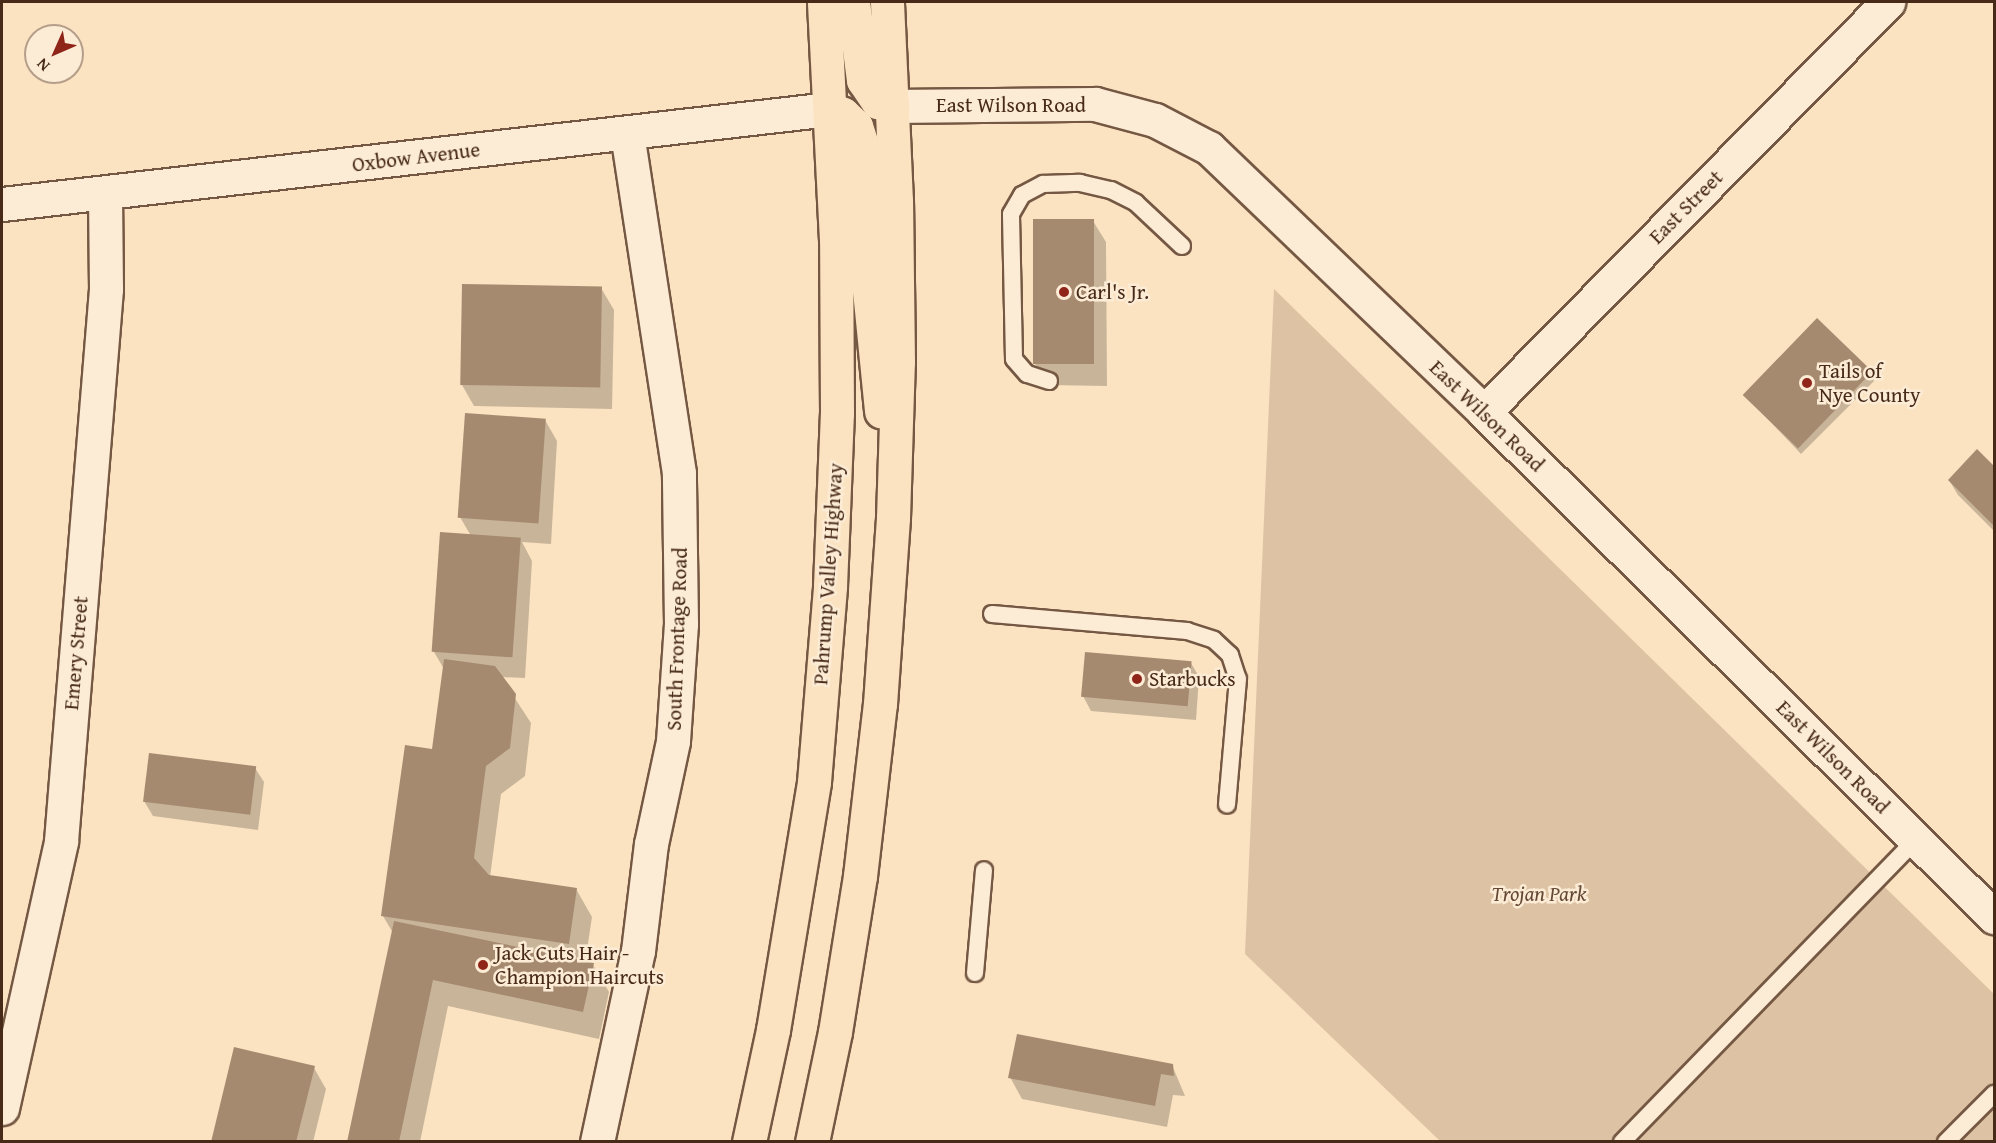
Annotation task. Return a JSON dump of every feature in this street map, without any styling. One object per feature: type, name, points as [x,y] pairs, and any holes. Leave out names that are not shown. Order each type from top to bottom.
[{"type":"highway","name":"Pahrump Valley Highway","points":[[749,1142],[773,1030],[813,782],[829,597],[837,413],[836,240],[824,2]]},
{"type":"highway","points":[[853,2],[863,80],[879,102],[892,106]]},
{"type":"highway","points":[[812,1142],[835,1032],[860,876],[880,704],[893,518],[898,351],[887,2]]},
{"type":"highway","points":[[830,109],[843,114],[856,126],[862,145],[873,351],[893,518]]},
{"type":"street","name":"East Street","points":[[1484,412],[1888,2]]},
{"type":"street","name":"East Wilson Road","points":[[892,106],[1062,101],[1095,104],[1155,120],[1183,132],[1209,148],[1243,177],[1484,412],[1995,917]]},
{"type":"street","name":"Oxbow Avenue","points":[[2,204],[830,109]]},
{"type":"street","name":"South Frontage Road","points":[[597,1142],[638,951],[651,844],[673,741],[681,624],[679,473],[627,133]]},
{"type":"street","name":"Emery Street","points":[[2,1108],[61,841],[105,289],[105,193]]},
{"type":"lane","points":[[1049,381],[1027,374],[1014,359],[1011,214],[1022,195],[1043,184],[1080,183],[1111,190],[1136,202],[1182,246]]},
{"type":"lane","points":[[992,614],[1187,631],[1214,640],[1230,655],[1238,679],[1227,805]]},
{"type":"lane","points":[[1622,1142],[1917,840]]},
{"type":"lane","points":[[975,973],[984,870]]},
{"type":"lane","points":[[1946,1142],[1995,1094]]},
{"type":"green space","name":"Trojan Park","points":[[1274,289],[1994,994],[1994,1141],[1440,1141],[1245,954]]},
{"type":"building","name":"Carl's Jr.","points":[[1033,219],[1094,219],[1094,364],[1033,364]]},
{"type":"building","points":[[462,284],[602,286],[600,387],[460,385]]},
{"type":"building","name":"Tails of Nye County","points":[[1817,318],[1872,371],[1798,448],[1743,395]]},
{"type":"building","points":[[465,413],[546,419],[538,523],[458,518]]},
{"type":"building","points":[[1977,449],[1994,466],[1994,526],[1948,480]]},
{"type":"building","points":[[440,532],[521,538],[512,657],[432,652]]},
{"type":"building","name":"Starbucks","points":[[1085,652],[1192,661],[1188,706],[1081,697]]},
{"type":"building","points":[[444,659],[495,666],[516,694],[510,748],[486,766],[474,858],[489,875],[577,888],[569,944],[381,916],[405,745],[432,749]]},
{"type":"building","points":[[149,753],[256,766],[250,815],[143,802]]},
{"type":"building","points":[[394,921],[594,963],[583,1012],[433,980],[399,1142],[347,1142]]},
{"type":"building","points":[[1017,1034],[1173,1064],[1174,1076],[1161,1074],[1155,1106],[1008,1078]]},
{"type":"building","points":[[234,1047],[315,1066],[296,1142],[211,1142]]},
{"type":"place","name":"Carl's Jr.","points":[[1064,292]]},
{"type":"place","name":"Tails of Nye County","points":[[1807,383]]},
{"type":"place","name":"Starbucks","points":[[1137,679]]},
{"type":"place","name":"Jack Cuts Hair - Champion Haircuts","points":[[483,965]]}]
